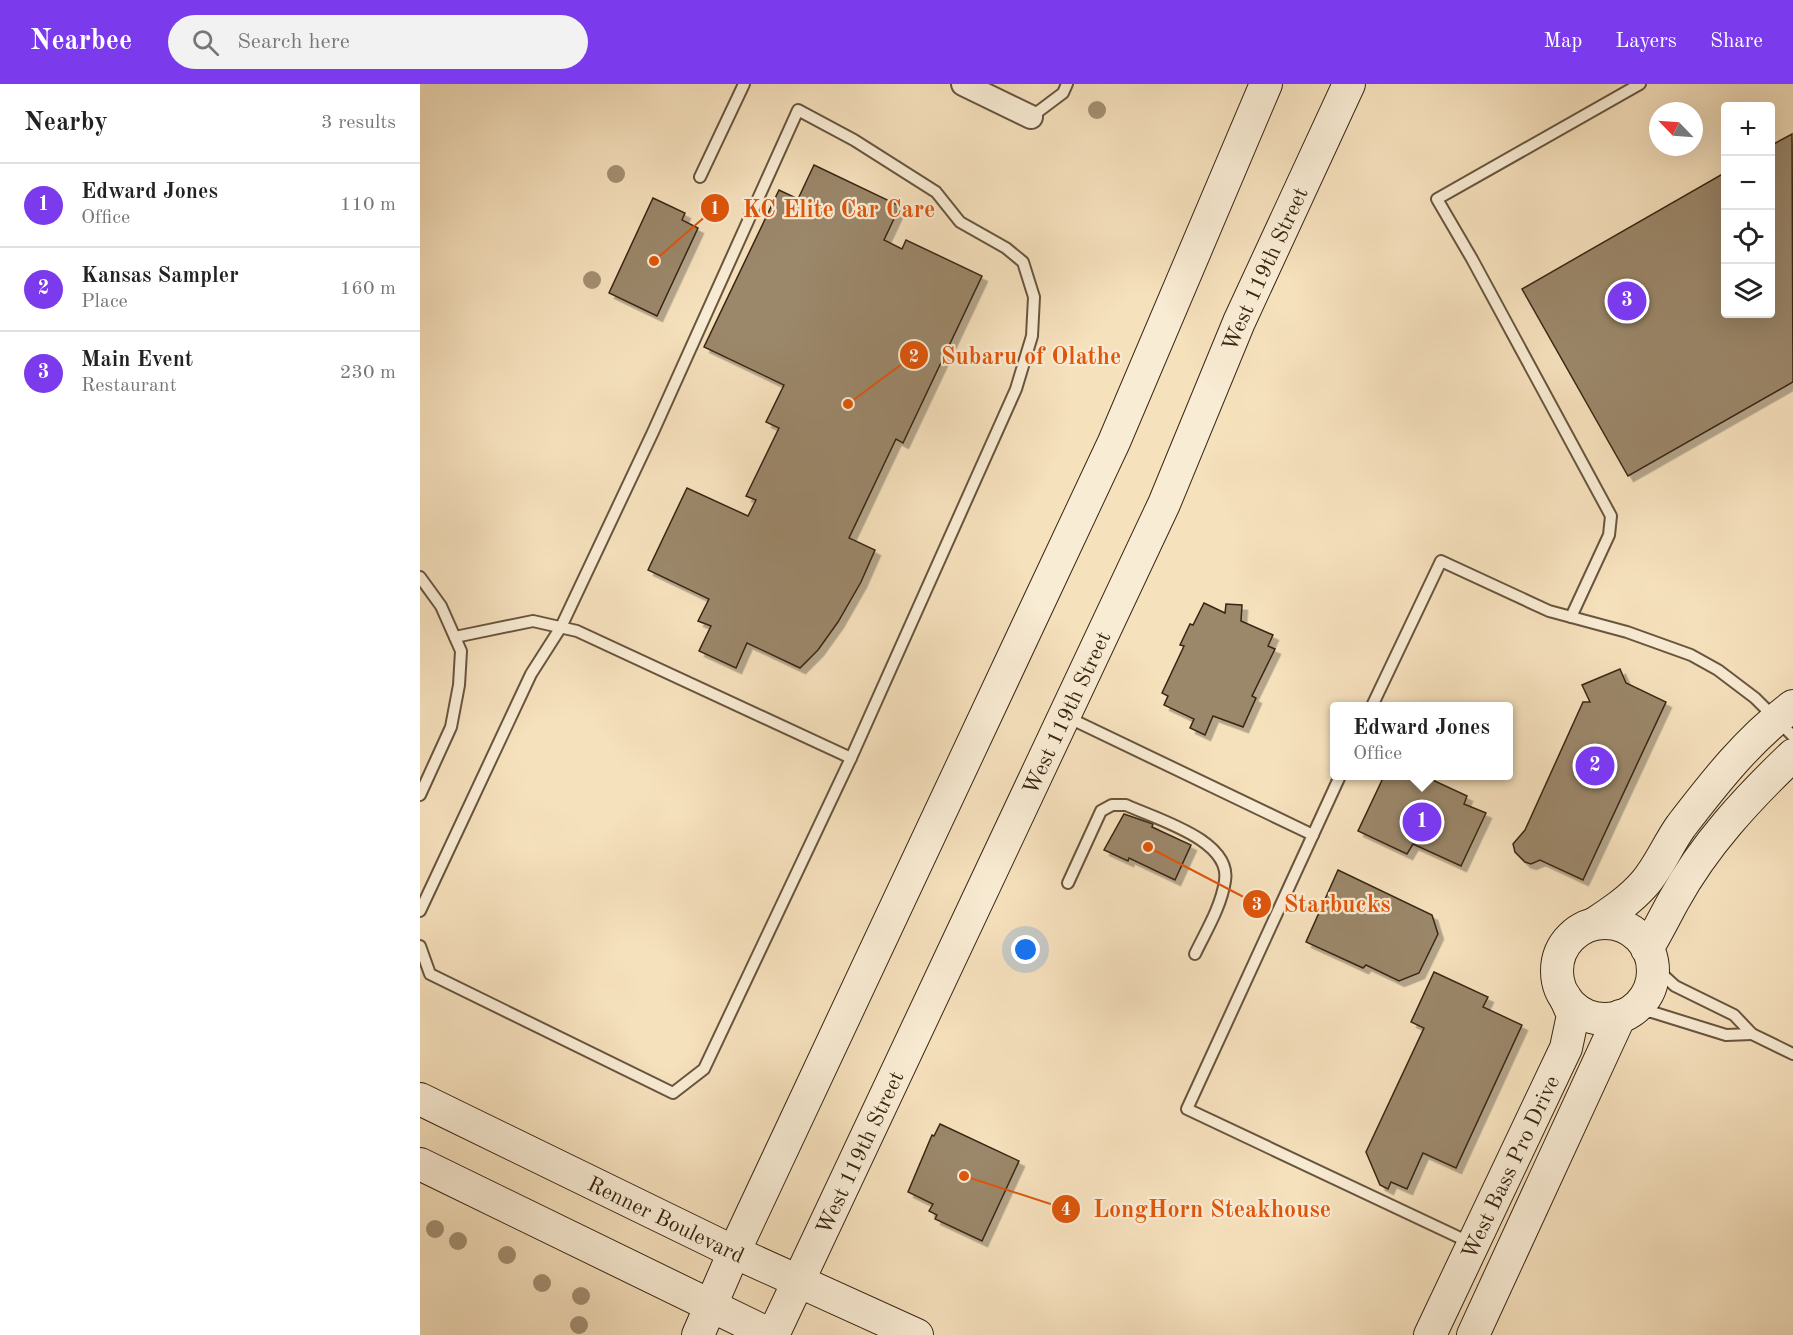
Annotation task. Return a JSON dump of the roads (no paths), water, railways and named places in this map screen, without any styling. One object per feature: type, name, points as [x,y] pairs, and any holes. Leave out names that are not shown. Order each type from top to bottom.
[{"type":"main road","points":[[703,1321],[1114,442],[1266,84]]},
{"type":"main road","name":"West 119th Street","points":[[772,1335],[1164,504],[1239,322],[1349,84]]},
{"type":"main road","points":[[1787,720],[1722,774],[1679,829],[1645,883],[1626,902],[1568,940],[1560,953],[1557,968],[1558,983],[1564,997],[1575,1009],[1589,1016],[1604,1019],[1625,1014],[1645,997],[1651,982],[1650,957],[1673,901],[1707,850],[1751,795],[1793,754]]},
{"type":"main road","points":[[1594,924],[1610,923],[1625,927],[1638,936],[1650,957]]},
{"type":"main road","name":"West Bass Pro Drive","points":[[1430,1335],[1566,1048],[1573,1015],[1564,997]]},
{"type":"main road","name":"West Bass Pro Drive","points":[[1473,1335],[1625,1014]]},
{"type":"main road","name":"Renner Boulevard","points":[[420,1099],[734,1252],[917,1335]]},
{"type":"main road","points":[[420,1164],[703,1321],[772,1335]]},
{"type":"street","points":[[963,84],[1031,117]]},
{"type":"lane","points":[[700,177],[744,84]]},
{"type":"lane","points":[[1031,117],[1063,93],[1067,84]]},
{"type":"lane","points":[[1571,617],[1609,535],[1611,516],[1472,259],[1437,199],[1641,84]]},
{"type":"lane","points":[[420,911],[531,674],[561,627],[653,432],[798,110],[854,140],[936,192],[960,222],[1006,248],[1023,262],[1034,297],[1032,336],[1016,389],[851,758],[705,1069],[673,1093],[430,974],[420,946]]},
{"type":"lane","points":[[1374,702],[1441,561],[1549,611],[1628,632],[1691,655],[1718,670],[1787,720]]},
{"type":"lane","points":[[420,577],[441,606],[461,651],[459,685],[451,727],[420,795]]},
{"type":"lane","points":[[455,637],[533,621],[577,631],[851,758]]},
{"type":"lane","points":[[1064,716],[1312,835]]},
{"type":"lane","points":[[1338,780],[1187,1109],[1473,1244]]},
{"type":"lane","points":[[1068,883],[1101,811],[1112,806],[1126,805],[1209,844],[1225,864],[1226,880],[1220,900],[1195,954]]},
{"type":"lane","points":[[1650,957],[1675,986],[1734,1016],[1752,1034],[1793,1054]]},
{"type":"lane","points":[[1625,1014],[1652,1012],[1726,1035],[1752,1034]]},
{"type":"place","name":"KC Elite Car Care","points":[[654,261]]},
{"type":"place","name":"Main Event","points":[[1627,301]]},
{"type":"place","name":"Subaru of Olathe","points":[[848,404]]},
{"type":"place","name":"Kansas Sampler","points":[[1595,766]]},
{"type":"place","name":"Edward Jones","points":[[1422,822]]},
{"type":"place","name":"Starbucks","points":[[1148,847]]},
{"type":"place","name":"LongHorn Steakhouse","points":[[964,1176]]}]
